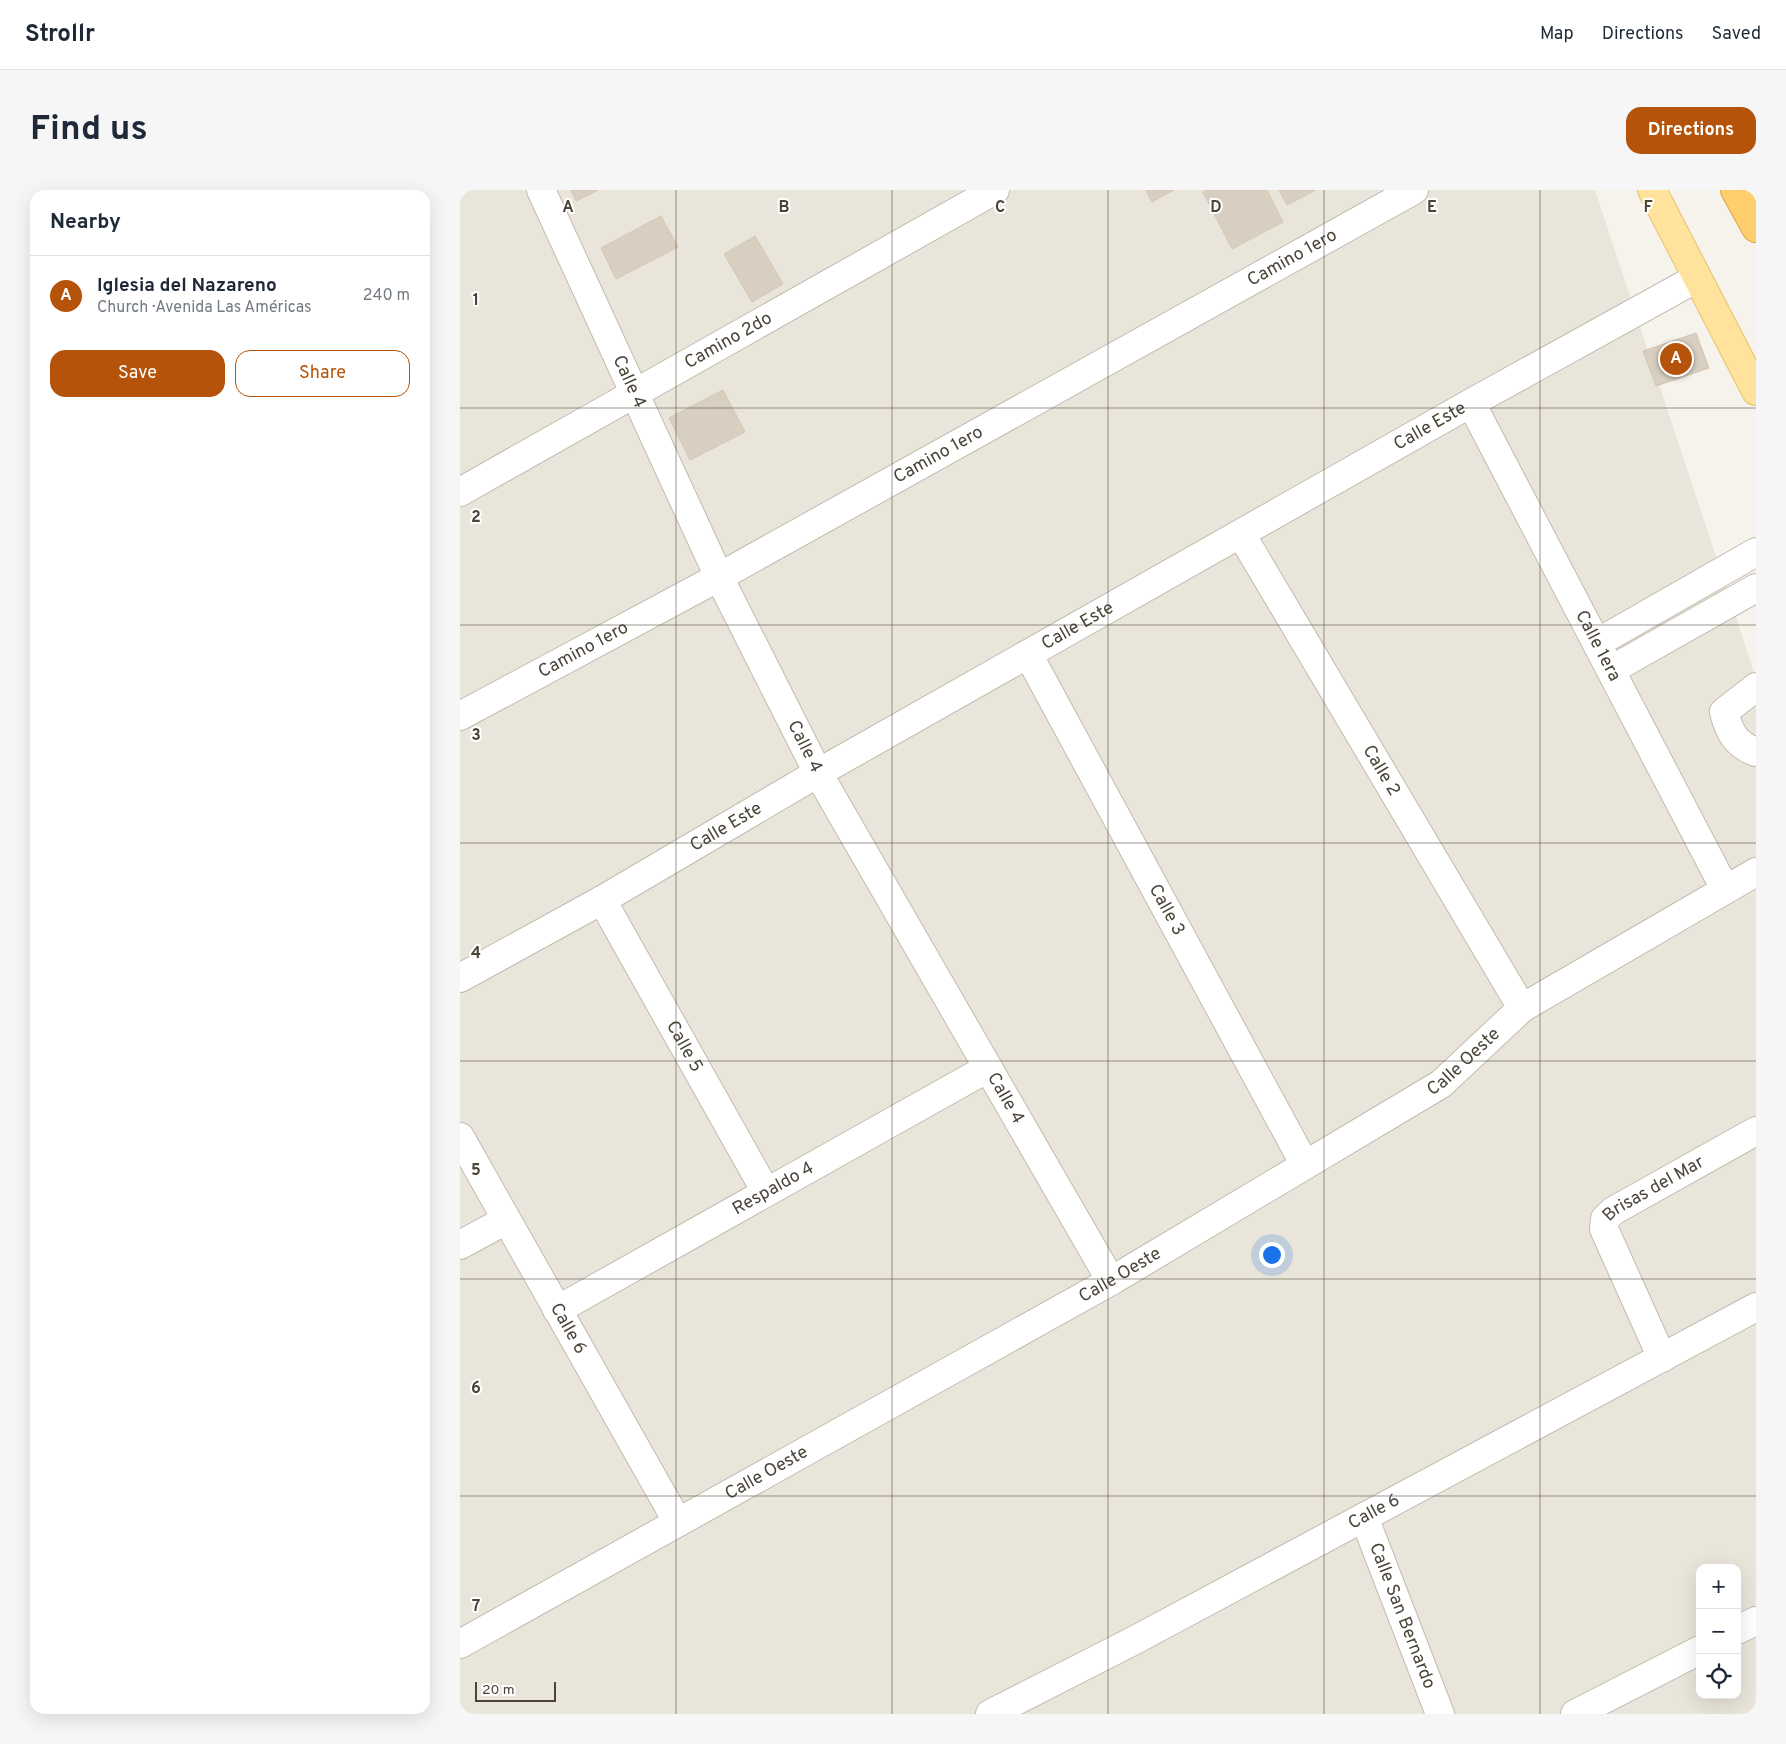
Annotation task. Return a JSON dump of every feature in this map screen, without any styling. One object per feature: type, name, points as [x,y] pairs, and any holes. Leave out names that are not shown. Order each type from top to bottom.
[{"type":"highway","points":[[1735,190],[1756,228]]},
{"type":"main road","points":[[1652,190],[1756,391]]},
{"type":"street","name":"Calle 4","points":[[541,190],[719,576],[818,773],[1111,1281]]},
{"type":"street","name":"Camino 2do","points":[[460,492],[994,190]]},
{"type":"street","name":"Camino 1ero","points":[[460,716],[719,576],[1414,190]]},
{"type":"street","name":"Calle Este","points":[[460,978],[602,900],[818,773],[1471,403],[1698,278]]},
{"type":"street","name":"Calle 1era","points":[[1471,403],[1725,889]]},
{"type":"street","name":"Calle 2","points":[[1241,534],[1522,1008]]},
{"type":"street","points":[[1596,643],[1756,552]]},
{"type":"street","points":[[1611,670],[1756,588]]},
{"type":"street","name":"Calle 3","points":[[1028,654],[1305,1166]]},
{"type":"street","points":[[1756,687],[1724,712],[1728,729],[1742,747],[1756,752]]},
{"type":"street","name":"Calle Oeste","points":[[460,1644],[677,1521],[1111,1281],[1305,1166],[1441,1084],[1522,1008],[1756,872]]},
{"type":"street","name":"Calle 5","points":[[602,900],[766,1192]]},
{"type":"street","name":"Respaldo 4","points":[[557,1310],[988,1068]]},
{"type":"street","name":"Brisas del Mar","points":[[1662,1358],[1604,1230],[1605,1219],[1613,1211],[1756,1131]]},
{"type":"street","name":"Calle 6","points":[[460,1137],[677,1521]]},
{"type":"street","points":[[460,1245],[506,1220]]},
{"type":"street","name":"Calle 6","points":[[990,1714],[1364,1517],[1756,1307]]},
{"type":"street","name":"Calle San Bernardo","points":[[1364,1517],[1440,1714]]},
{"type":"street","points":[[1741,1628],[1756,1621]]},
{"type":"street","points":[[1575,1714],[1696,1652]]},
{"type":"shaded area","points":[[460,190],[1595,190],[1756,678],[1756,1714],[460,1714]]},
{"type":"building","points":[[571,190],[598,190],[576,201]]},
{"type":"building","points":[[1146,190],[1174,190],[1152,202]]},
{"type":"building","points":[[1207,190],[1267,190],[1283,222],[1232,249],[1203,192]]},
{"type":"building","points":[[1279,190],[1316,190],[1287,205]]},
{"type":"building","points":[[661,216],[678,247],[616,279],[601,248]]},
{"type":"building","points":[[755,236],[783,284],[752,302],[724,254]]},
{"type":"building","points":[[1696,333],[1709,368],[1656,386],[1643,351]]},
{"type":"building","points":[[723,390],[745,432],[690,460],[669,418]]},
{"type":"place","name":"Iglesia del Nazareno","points":[[1676,359]]}]
